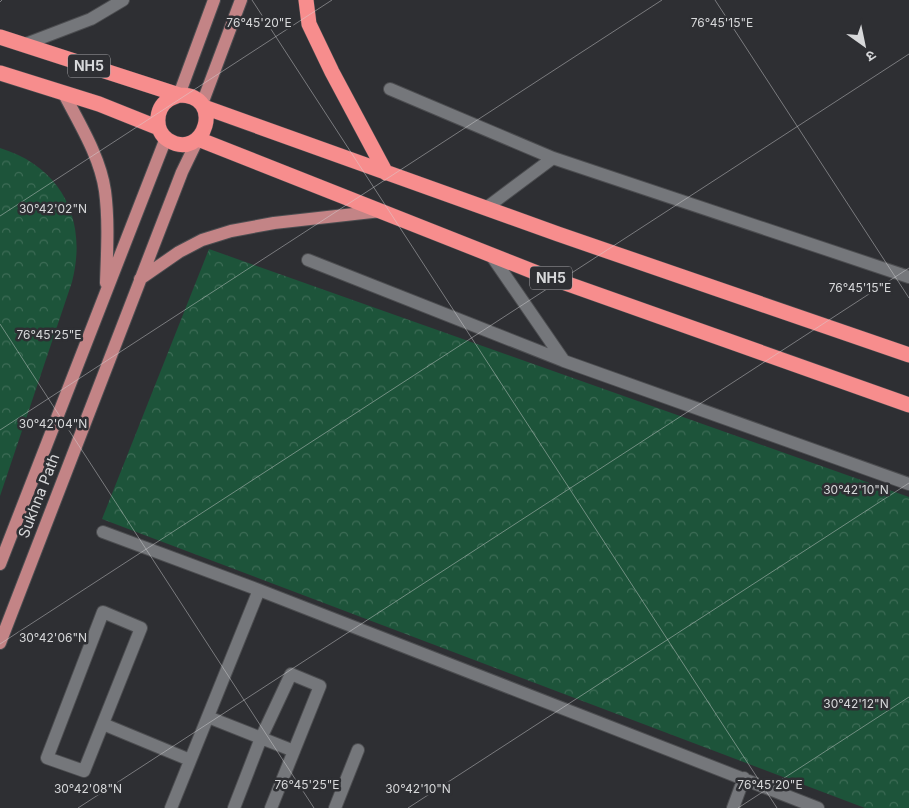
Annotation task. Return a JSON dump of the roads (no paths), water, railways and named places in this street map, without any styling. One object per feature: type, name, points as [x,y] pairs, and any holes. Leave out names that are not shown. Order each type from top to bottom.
[{"type":"highway","points":[[306,0],[309,24],[332,72],[386,173]]},
{"type":"highway","name":"NH5","points":[[0,37],[179,95],[191,97],[203,106],[386,173],[909,356]]},
{"type":"highway","name":"NH5","points":[[0,72],[99,104],[162,133],[176,144],[187,144],[198,139],[546,276],[909,405]]},
{"type":"highway","points":[[162,133],[158,117],[161,107],[179,95]]},
{"type":"highway","points":[[198,139],[205,130],[207,119],[203,106]]},
{"type":"main road","points":[[179,95],[214,0]]},
{"type":"main road","points":[[203,106],[241,0]]},
{"type":"main road","points":[[63,92],[96,160],[105,190],[107,237],[106,293]]},
{"type":"main road","name":"Sukhna Path","points":[[0,564],[106,293],[162,133]]},
{"type":"main road","name":"Sukhna Path","points":[[0,642],[182,172],[198,139]]},
{"type":"main road","points":[[140,279],[179,252],[202,240],[231,231],[282,222],[381,211]]},
{"type":"street","points":[[23,45],[91,20],[123,0]]},
{"type":"street","points":[[390,89],[553,158],[909,278]]},
{"type":"street","points":[[486,208],[553,158]]},
{"type":"street","points":[[491,255],[564,360]]},
{"type":"street","points":[[308,260],[564,360],[909,484]]},
{"type":"street","points":[[103,532],[259,590],[818,808]]},
{"type":"street","points":[[172,808],[259,590]]},
{"type":"street","points":[[103,612],[141,628],[103,724],[84,771],[47,758],[103,612]]},
{"type":"street","points":[[234,808],[261,738],[291,674],[320,686],[271,808]]},
{"type":"street","points":[[208,717],[294,751]]},
{"type":"street","points":[[103,724],[190,760]]},
{"type":"street","points":[[335,808],[358,750]]},
{"type":"street","points":[[733,808],[744,778]]}]
